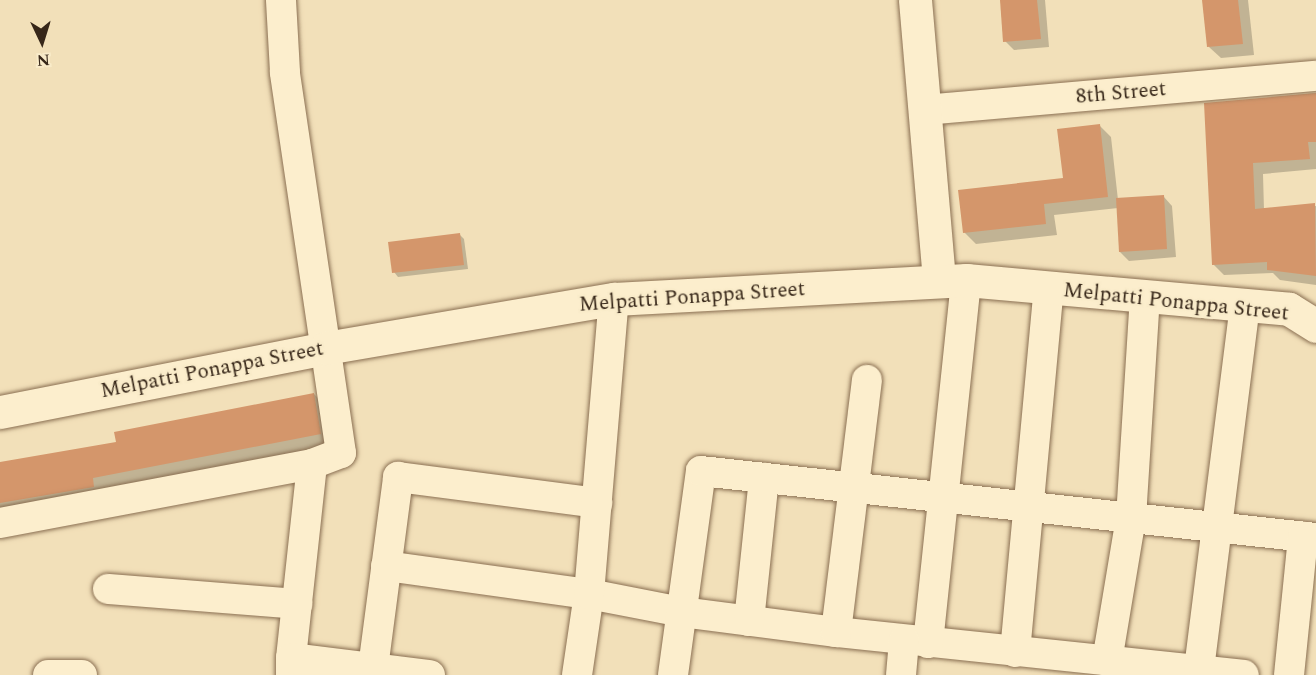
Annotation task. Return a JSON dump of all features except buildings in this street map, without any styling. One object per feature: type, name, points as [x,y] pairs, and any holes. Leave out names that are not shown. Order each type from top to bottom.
[{"type":"main road","points":[[915,0],[925,110],[953,280]]},
{"type":"main road","name":"Melpatti Ponappa Street","points":[[0,412],[326,348],[614,299],[953,280],[1289,309],[1316,326]]},
{"type":"street","points":[[0,523],[312,464],[341,453],[285,72],[281,0]]},
{"type":"street","name":"8th Street","points":[[925,110],[1316,76]]},
{"type":"street","points":[[901,675],[916,641],[944,497],[953,280]]},
{"type":"street","points":[[1015,652],[1049,288]]},
{"type":"street","points":[[1107,662],[1131,518],[1145,296]]},
{"type":"street","points":[[577,675],[589,594],[614,299]]},
{"type":"street","points":[[1199,669],[1245,305]]},
{"type":"street","points":[[836,632],[867,380]]},
{"type":"street","points":[[312,464],[291,667],[373,668],[430,675]]},
{"type":"street","points":[[673,675],[701,471],[1309,538],[1289,675]]},
{"type":"street","points":[[373,668],[398,477],[597,503]]},
{"type":"street","points":[[749,621],[764,478]]},
{"type":"street","points":[[386,566],[589,594],[682,612],[749,621],[1015,652],[1244,675]]},
{"type":"street","points":[[108,589],[297,604]]},
{"type":"street","points":[[48,675],[82,675]]}]
